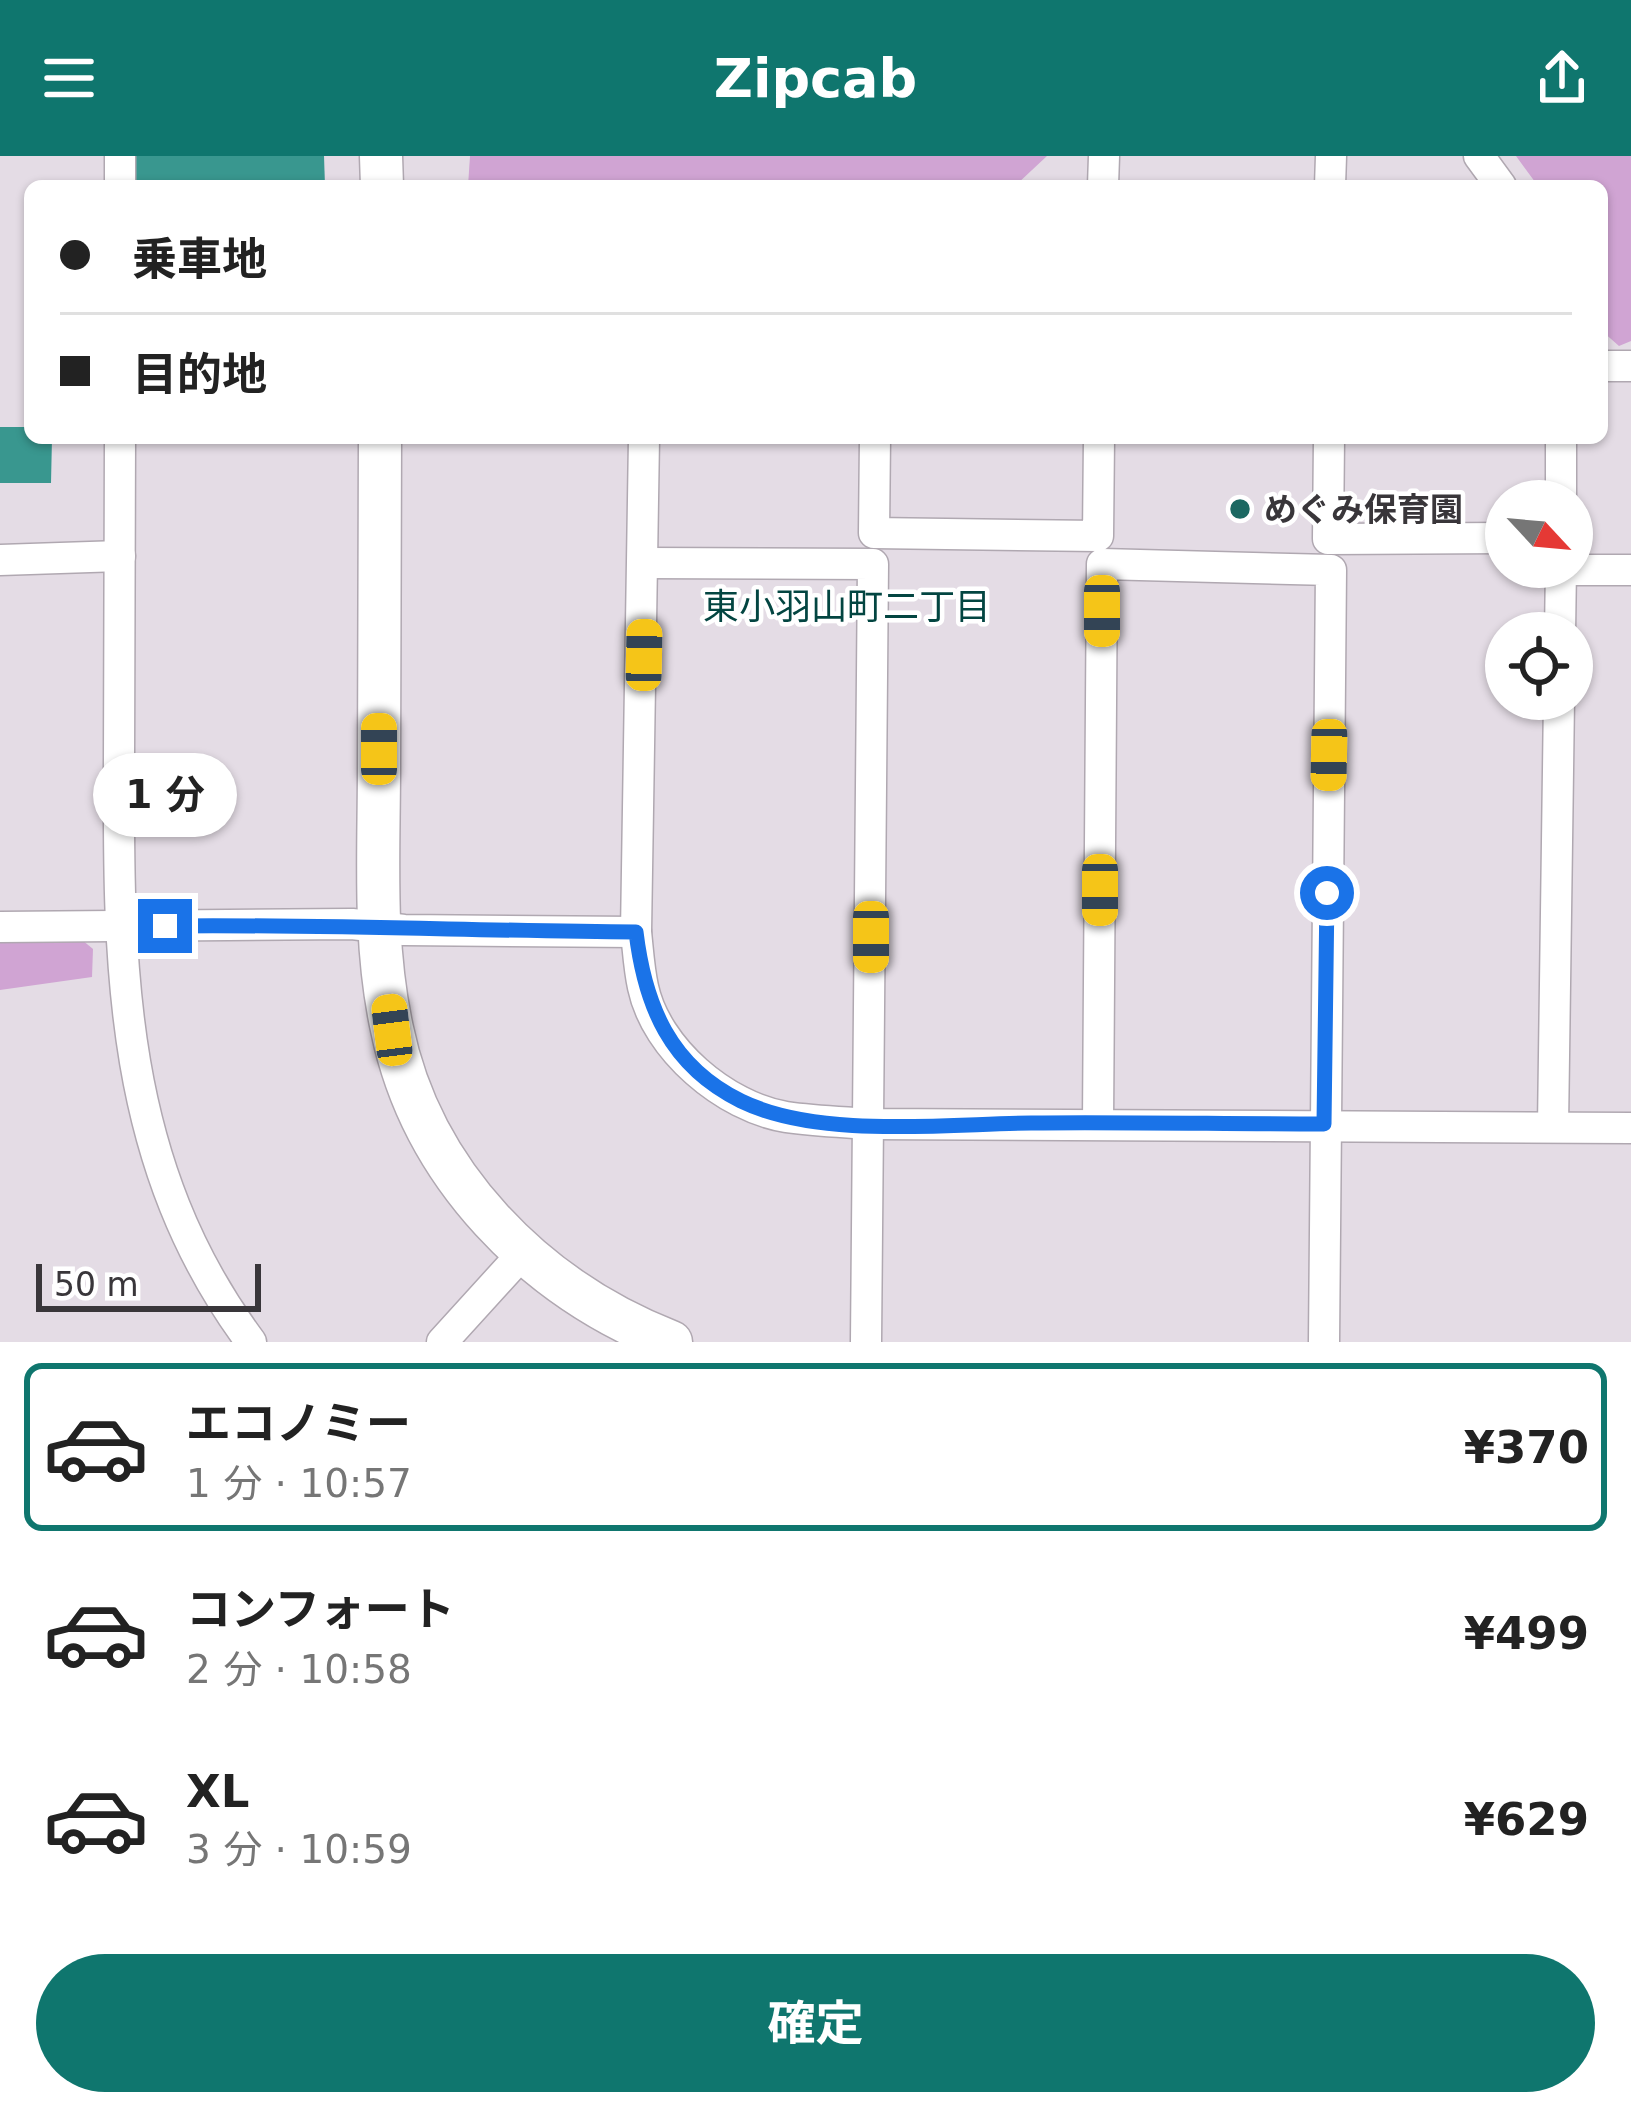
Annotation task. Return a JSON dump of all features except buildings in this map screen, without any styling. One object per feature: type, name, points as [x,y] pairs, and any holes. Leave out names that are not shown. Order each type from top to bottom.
[{"type":"street","points":[[120,444],[118,926],[130,1054],[149,1138],[182,1226],[226,1309],[251,1342]]},
{"type":"street","points":[[380,444],[378,927],[392,1030],[420,1118],[474,1202],[523,1253],[610,1314],[671,1342]]},
{"type":"street","points":[[644,444],[646,563],[636,932],[643,990],[663,1035],[696,1071],[739,1100],[782,1117],[869,1124],[1631,1128]]},
{"type":"street","points":[[874,444],[874,533],[1098,536],[1099,444]]},
{"type":"street","points":[[1329,444],[1328,539],[1485,538]]},
{"type":"street","points":[[1561,444],[1561,480]]},
{"type":"street","points":[[0,560],[120,556]]},
{"type":"street","points":[[646,563],[873,564],[866,1342]]},
{"type":"street","points":[[1098,1123],[1102,564],[1331,570],[1324,1342]]},
{"type":"street","points":[[1593,569],[1631,570]]},
{"type":"street","points":[[1553,1127],[1559,720]]},
{"type":"street","points":[[0,927],[636,932]]},
{"type":"street","points":[[442,1342],[523,1253]]},
{"type":"shaded area","points":[[127,156],[324,156],[325,180],[128,180]]},
{"type":"shaded area","points":[[470,156],[1047,156],[1021,180],[468,180]]},
{"type":"shaded area","points":[[1516,156],[1631,156],[1631,341],[1619,346],[1608,336],[1608,180],[1534,180]]},
{"type":"shaded area","points":[[0,427],[24,427],[24,444],[52,444],[51,483],[0,483]]},
{"type":"shaded area","points":[[76,935],[93,949],[92,977],[0,990],[0,938]]},
{"type":"place","name":"めぐみ保育園","points":[[1240,509]]},
{"type":"district","name":"東小羽山町二丁目","points":[[847,606]]},
{"type":"route","points":[[165,926],[352,923],[404,930],[636,932],[643,990],[663,1035],[696,1071],[739,1100],[782,1117],[869,1124],[1324,1124],[1327,893]]}]
